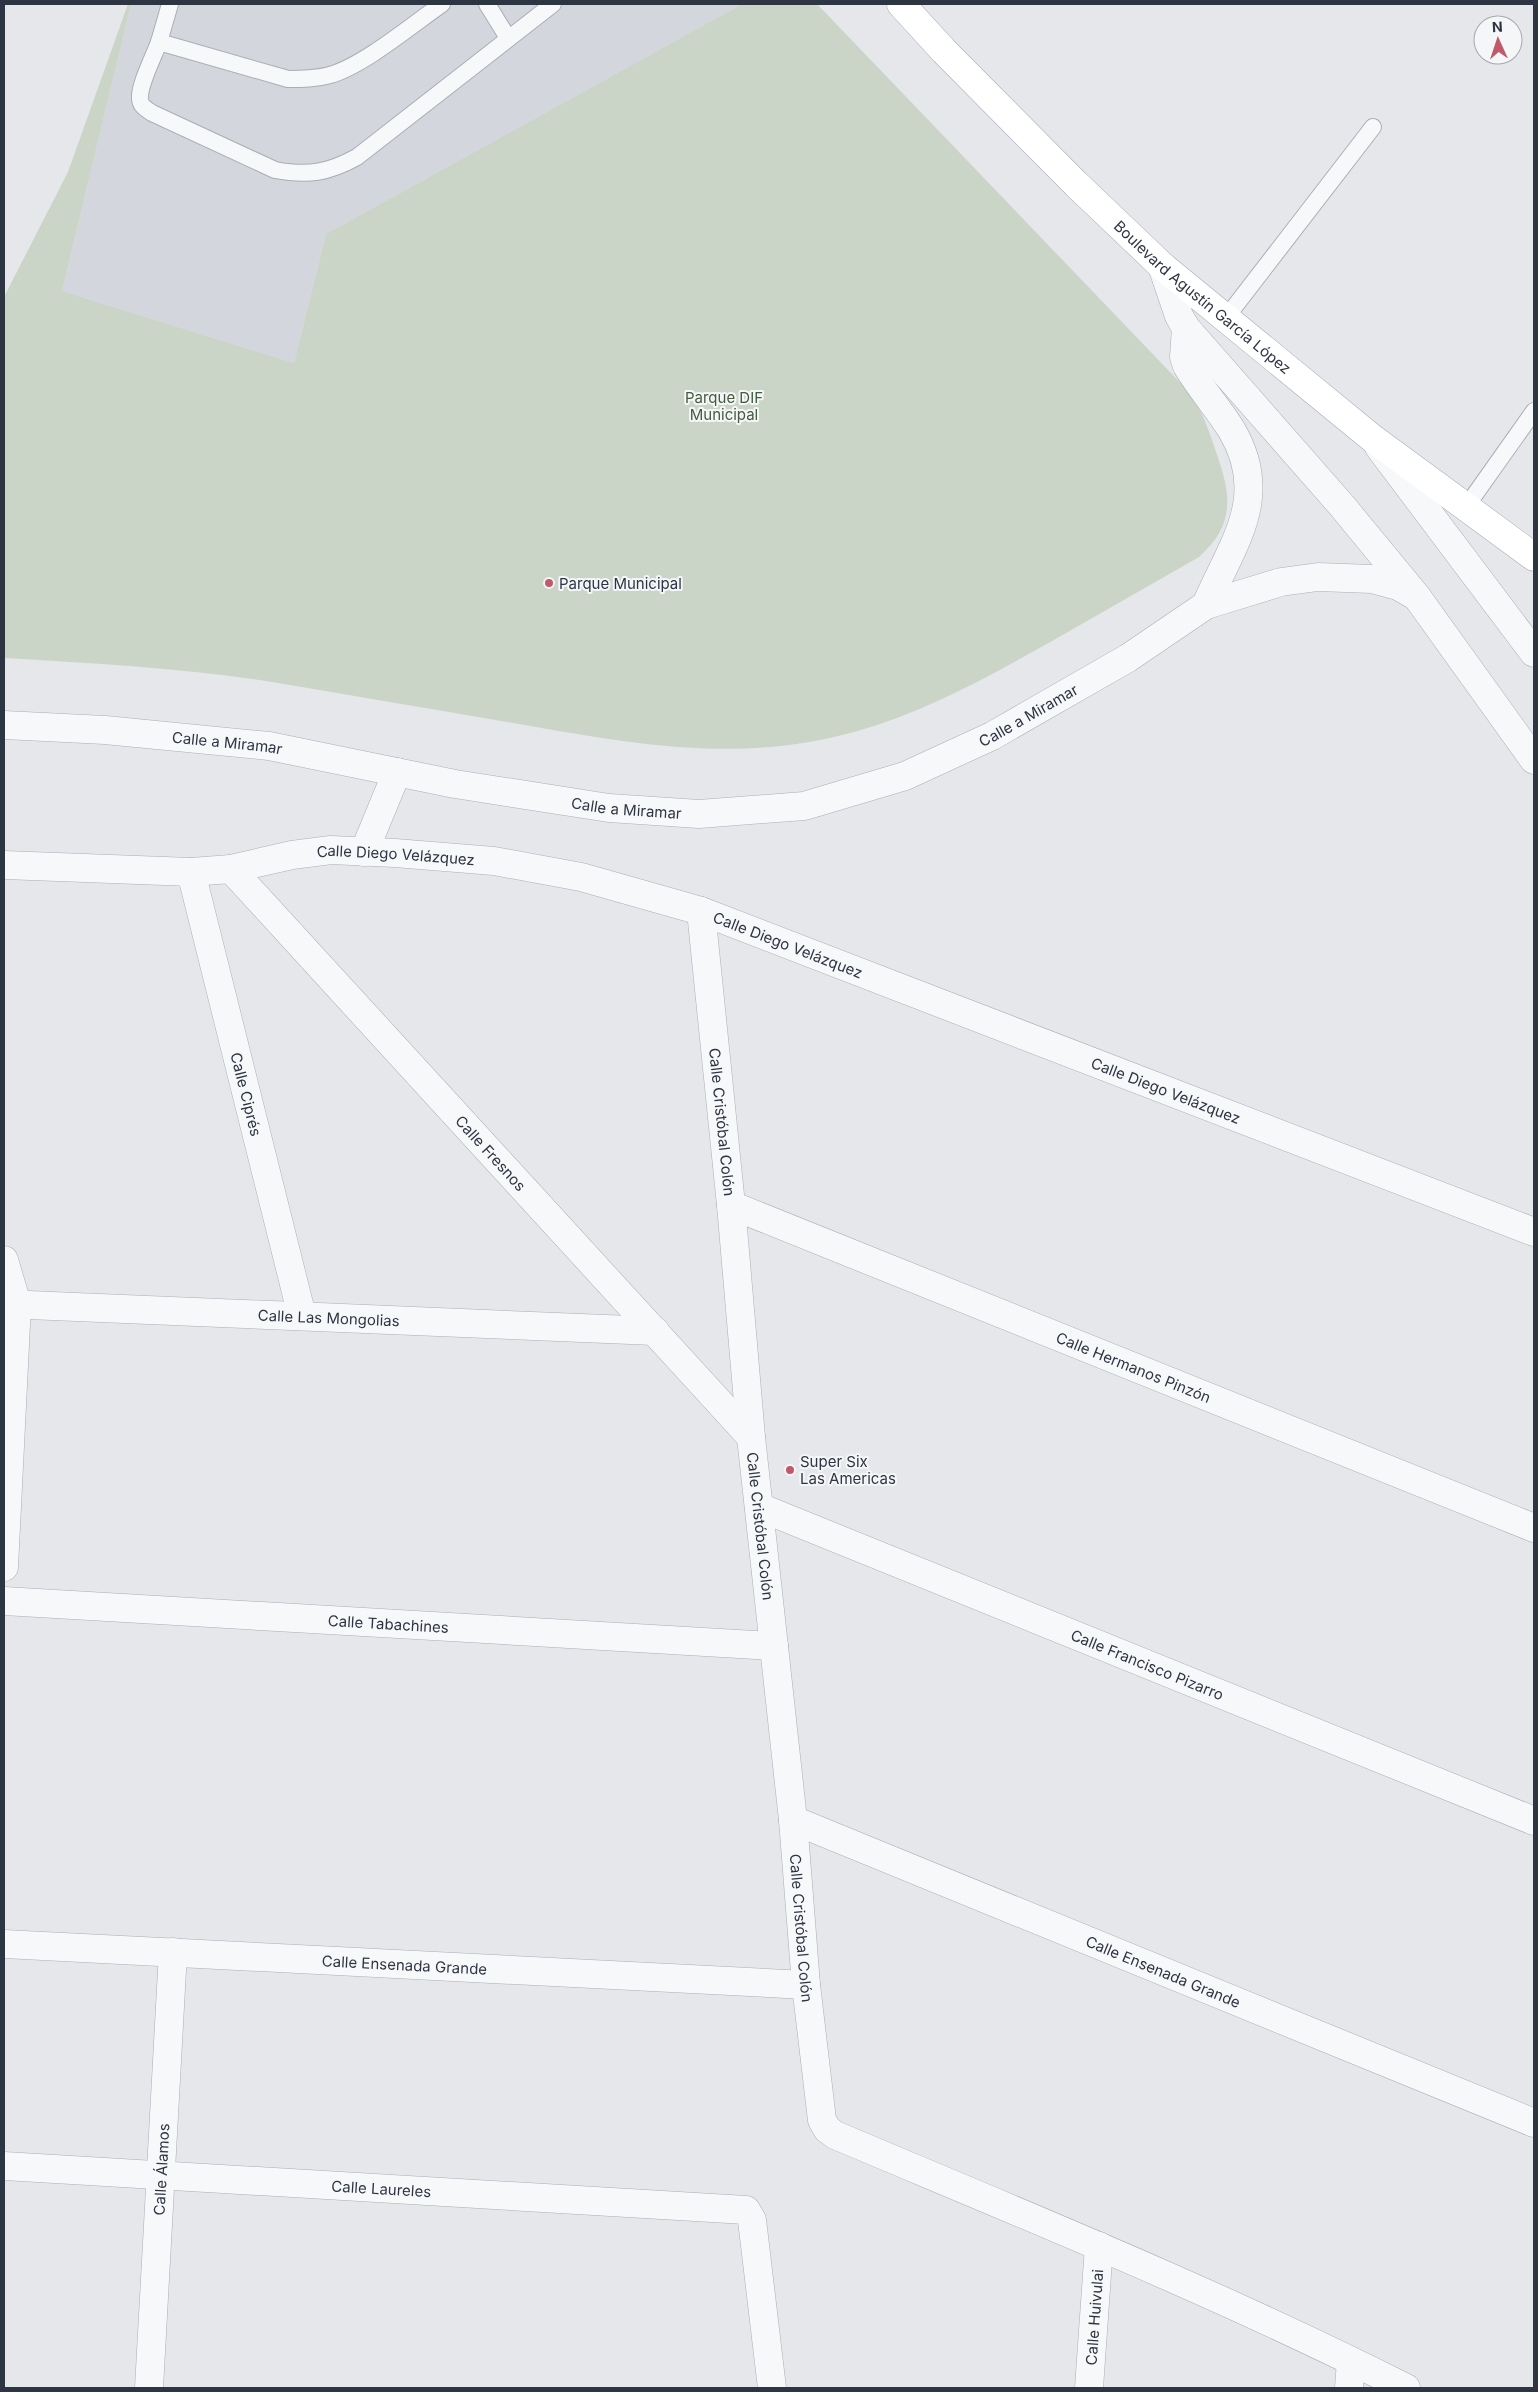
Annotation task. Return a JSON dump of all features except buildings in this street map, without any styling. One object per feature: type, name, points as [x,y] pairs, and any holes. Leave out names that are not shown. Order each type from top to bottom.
[{"type":"main road","name":"Boulevard Agustín García López","points":[[901,4],[944,51],[1076,184],[1162,266],[1372,438],[1534,557]]},
{"type":"street","points":[[1162,266],[1179,316],[1186,328],[1324,485],[1417,597],[1534,760]]},
{"type":"street","points":[[1186,328],[1184,357],[1187,366],[1230,428],[1241,450],[1248,471],[1248,504],[1244,524],[1206,606]]},
{"type":"street","points":[[1372,438],[1534,653]]},
{"type":"street","name":"Calle a Miramar","points":[[4,725],[105,730],[269,746],[455,784],[609,808],[699,814],[804,806],[905,776],[992,736],[1128,658],[1206,606],[1282,582],[1318,577],[1372,579],[1398,586],[1417,597]]},
{"type":"street","points":[[364,852],[397,772]]},
{"type":"street","name":"Calle Diego Velázquez","points":[[4,865],[191,872],[231,869],[292,855],[330,850],[494,861],[581,876],[701,911],[1534,1232]]},
{"type":"street","name":"Calle Fresnos","points":[[231,869],[751,1437]]},
{"type":"street","name":"Calle Ciprés","points":[[191,872],[302,1316]]},
{"type":"street","name":"Calle Cristóbal Colón","points":[[701,911],[731,1206],[751,1437],[793,1820],[806,1985],[822,2120],[826,2128],[835,2135],[1099,2246]]},
{"type":"street","name":"Calle Hermanos Pinzón","points":[[731,1206],[1534,1528]]},
{"type":"street","points":[[4,1260],[10,1304],[4,1567]]},
{"type":"street","name":"Calle Las Mongolias","points":[[10,1304],[655,1331]]},
{"type":"street","name":"Calle Francisco Pizarro","points":[[759,1507],[1534,1821]]},
{"type":"street","name":"Calle Tabachines","points":[[4,1601],[774,1646]]},
{"type":"street","name":"Calle Ensenada Grande","points":[[793,1820],[1534,2123]]},
{"type":"street","name":"Calle Ensenada Grande","points":[[4,1944],[806,1985]]},
{"type":"street","name":"Calle Álamos","points":[[149,2388],[173,1952]]},
{"type":"street","name":"Calle Laureles","points":[[4,2166],[739,2208],[746,2210],[752,2220],[772,2388]]},
{"type":"street","points":[[1099,2246],[1406,2388]]},
{"type":"street","name":"Calle Huivulai","points":[[1088,2388],[1099,2246]]},
{"type":"street","points":[[1349,2388],[1351,2361]]},
{"type":"lane","points":[[170,4],[159,42],[141,90],[140,99],[143,107],[275,170],[296,173],[320,172],[336,168],[357,157],[553,4]]},
{"type":"lane","points":[[159,42],[288,79],[308,79],[331,75],[353,65],[442,4]]},
{"type":"lane","points":[[487,4],[508,38]]},
{"type":"lane","points":[[1225,318],[1373,127]]},
{"type":"lane","points":[[1466,507],[1534,411]]},
{"type":"shaded area","points":[[131,4],[742,4],[326,234],[294,363],[62,291]]},
{"type":"green space","name":"Parque DIF Municipal","points":[[128,4],[131,4],[62,291],[294,363],[326,234],[742,4],[817,4],[1192,395],[1208,429],[1225,481],[1227,508],[1225,520],[1219,533],[1211,545],[1199,557],[956,693],[880,724],[854,732],[811,742],[768,747],[686,748],[645,744],[239,677],[138,667],[4,658],[4,297],[68,172]]},
{"type":"place","name":"Parque Municipal","points":[[549,583]]},
{"type":"place","name":"Super Six Las Americas","points":[[790,1470]]}]
